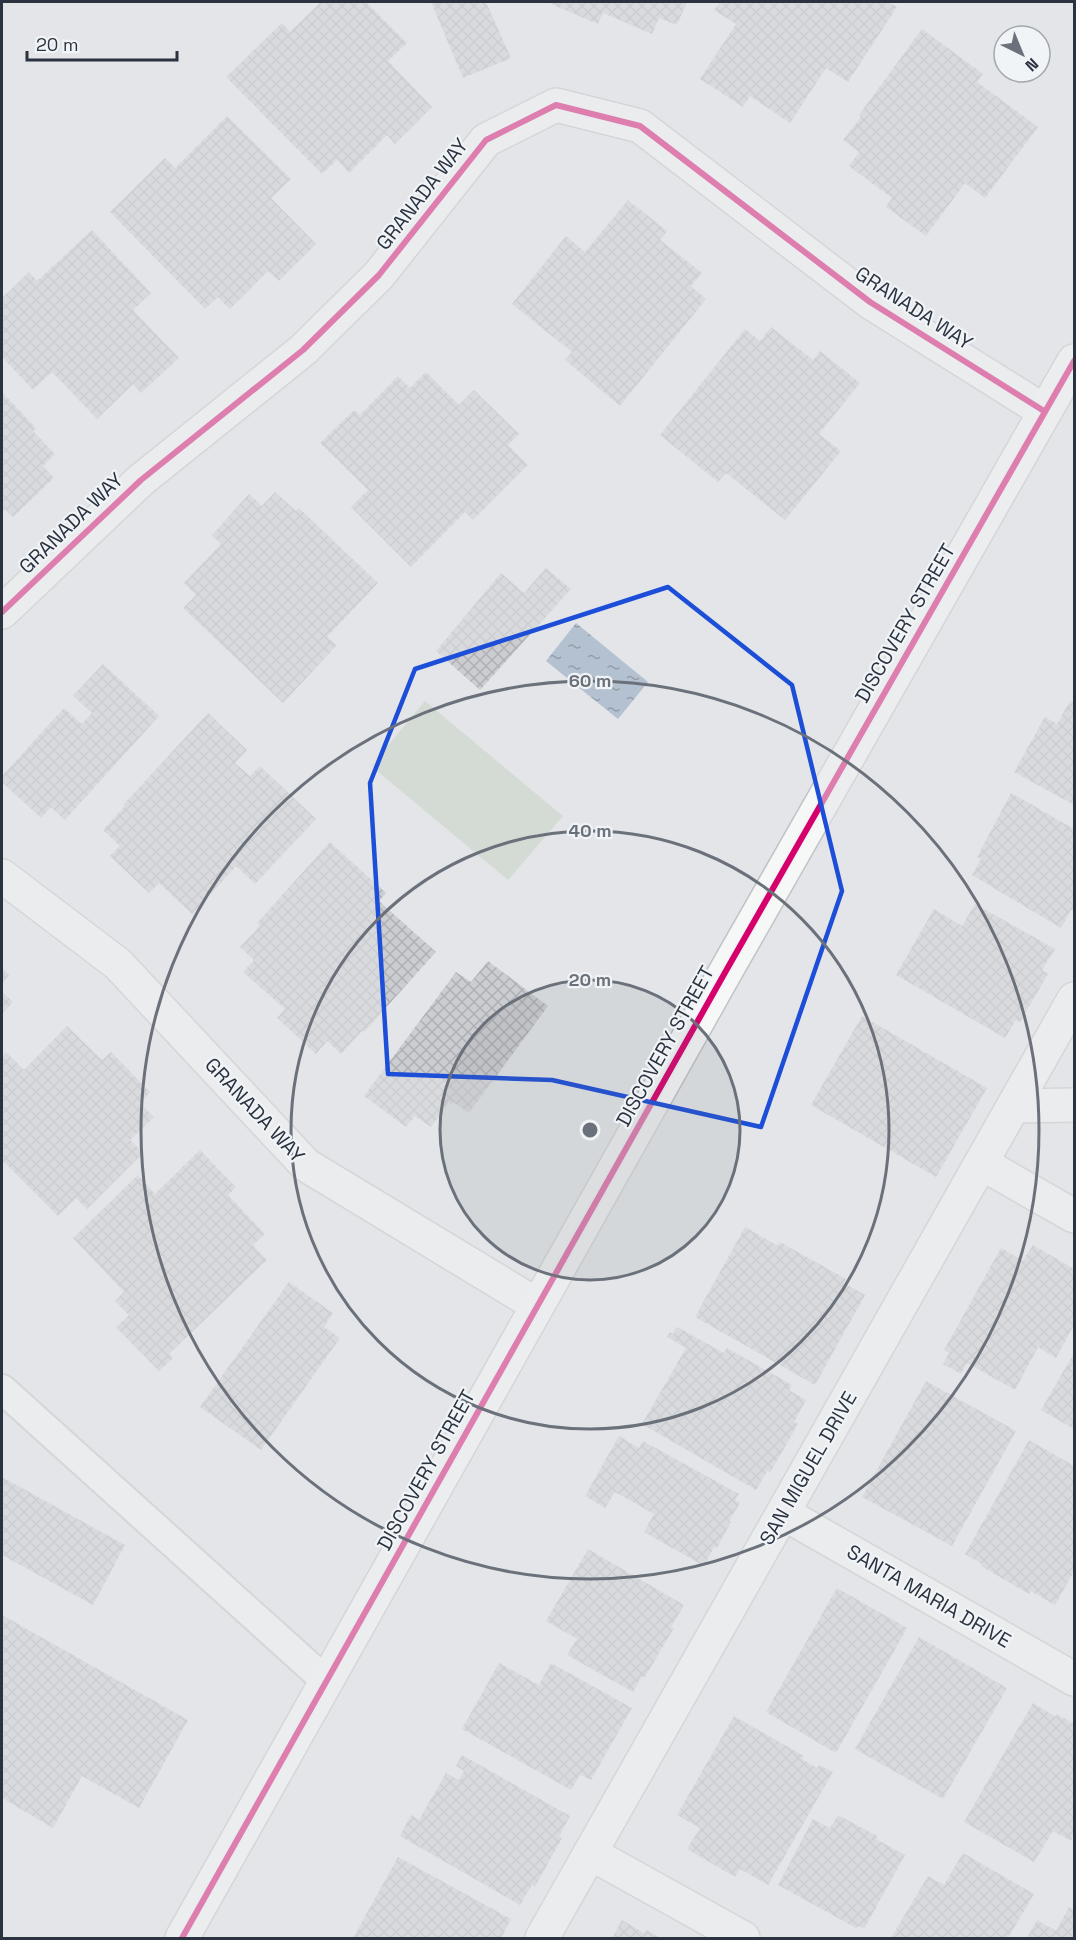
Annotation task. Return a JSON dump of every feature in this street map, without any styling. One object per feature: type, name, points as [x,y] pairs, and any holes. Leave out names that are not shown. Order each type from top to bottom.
[{"type":"main road","name":"DISCOVERY STREET","points":[[182,1938],[537,1305],[1074,360]]},
{"type":"street","name":"GRANADA WAY","points":[[2,612],[141,480],[303,350],[379,275],[486,140],[556,105],[640,126],[870,302],[1044,411]]},
{"type":"street","name":"GRANADA WAY","points":[[2,876],[118,964],[306,1165],[537,1305]]},
{"type":"street","name":"SAN MIGUEL DRIVE","points":[[542,1938],[1074,999]]},
{"type":"street","points":[[1015,1106],[1074,1105]]},
{"type":"street","points":[[981,1163],[1074,1216]]},
{"type":"street","name":"SANTA MARIA DRIVE","points":[[783,1513],[1074,1679]]},
{"type":"street","points":[[590,1852],[743,1938]]},
{"type":"lane","points":[[2,1389],[327,1682]]},
{"type":"highlighted area","points":[[668,587],[792,685],[842,891],[761,1127],[552,1080],[388,1074],[370,783],[415,669]]},
{"type":"shaded area","points":[[425,701],[563,816],[508,880],[371,766]]},
{"type":"water","points":[[576,623],[648,682],[618,719],[546,661]]},
{"type":"building","points":[[321,2],[366,2],[407,43],[388,61],[432,107],[395,144],[387,135],[349,173],[337,160],[322,174],[226,77],[282,23],[290,32]]},
{"type":"building","points":[[431,2],[486,2],[511,58],[463,78]]},
{"type":"building","points":[[552,2],[687,2],[677,25],[659,18],[652,34],[603,13],[598,24],[551,4]]},
{"type":"building","points":[[720,2],[888,2],[897,7],[848,82],[826,68],[790,123],[750,96],[743,107],[700,79],[736,24],[714,10]]},
{"type":"building","points":[[922,29],[983,74],[977,82],[1038,127],[985,198],[965,183],[926,236],[886,207],[892,198],[849,166],[859,152],[843,140]]},
{"type":"building","points":[[227,116],[291,179],[271,198],[316,244],[279,281],[268,271],[230,309],[218,297],[205,309],[110,212],[165,158],[175,168]]},
{"type":"building","points":[[628,200],[667,231],[660,240],[702,273],[691,286],[706,299],[620,406],[565,360],[572,352],[512,304],[566,236],[585,252]]},
{"type":"building","points":[[92,230],[151,293],[133,310],[179,358],[141,393],[133,384],[97,419],[52,372],[33,390],[2,357],[2,298],[29,272],[37,281]]},
{"type":"building","points":[[771,327],[813,360],[820,351],[860,383],[819,434],[841,451],[785,520],[726,473],[718,482],[660,435],[745,329],[760,341]]},
{"type":"building","points":[[426,372],[459,405],[474,390],[519,434],[508,445],[528,465],[473,520],[465,512],[411,567],[351,507],[368,490],[320,443],[354,410],[360,415],[398,376],[410,388]]},
{"type":"building","points":[[2,392],[36,428],[33,431],[55,454],[43,466],[54,478],[13,517],[5,509],[2,512]]},
{"type":"building","points":[[275,492],[296,511],[299,508],[378,583],[327,637],[337,645],[283,703],[183,608],[196,595],[184,583],[221,544],[212,535],[249,494],[262,506]]},
{"type":"building","points":[[546,568],[571,589],[480,690],[436,651],[501,573],[524,593]]},
{"type":"building","points":[[103,664],[159,716],[65,820],[51,807],[41,818],[2,782],[2,776],[64,708],[82,724],[92,713],[73,696]]},
{"type":"building","points":[[1070,701],[1074,703],[1074,805],[1014,772],[1045,717],[1057,724]]},
{"type":"building","points":[[208,713],[247,750],[235,763],[250,776],[260,766],[316,819],[255,884],[236,866],[192,914],[159,883],[149,893],[110,856],[120,846],[103,830],[125,806],[123,805]]},
{"type":"building","points":[[1011,793],[1074,829],[1074,911],[1071,910],[1061,928],[972,875],[981,859],[977,857]]},
{"type":"building","points":[[330,842],[386,893],[379,901],[436,952],[364,1032],[362,1031],[341,1054],[327,1041],[316,1054],[277,1018],[285,1009],[243,972],[254,960],[240,947],[260,926],[257,923]]},
{"type":"building","points":[[975,904],[1055,949],[1042,970],[1048,974],[1020,1022],[1016,1020],[1005,1038],[896,975],[934,909],[962,926]]},
{"type":"building","points":[[488,961],[548,1006],[469,1113],[453,1102],[451,1105],[449,1102],[431,1127],[415,1116],[406,1127],[364,1096],[456,972],[471,982]]},
{"type":"building","points":[[2,968],[9,975],[2,983]]},
{"type":"building","points":[[2,992],[13,1002],[2,1014]]},
{"type":"building","points":[[862,1016],[987,1088],[936,1177],[811,1105]]},
{"type":"building","points":[[67,1026],[102,1060],[111,1052],[150,1092],[140,1103],[154,1117],[130,1140],[143,1153],[87,1209],[76,1198],[58,1216],[4,1162],[2,1165],[2,1056],[6,1052],[24,1070]]},
{"type":"building","points":[[200,1150],[236,1187],[228,1195],[265,1234],[253,1245],[267,1260],[169,1354],[173,1358],[159,1371],[116,1327],[129,1315],[115,1301],[124,1292],[73,1238],[138,1175],[155,1194]]},
{"type":"building","points":[[745,1227],[778,1246],[780,1242],[846,1279],[844,1283],[865,1295],[815,1385],[695,1317]]},
{"type":"building","points":[[1033,1245],[1074,1269],[1074,1325],[1056,1358],[1038,1347],[1015,1390],[967,1363],[961,1374],[943,1364],[949,1353],[944,1350],[1001,1248],[1023,1261]]},
{"type":"building","points":[[289,1282],[333,1313],[324,1327],[340,1338],[261,1450],[200,1407]]},
{"type":"building","points":[[677,1327],[724,1353],[727,1348],[792,1385],[789,1390],[806,1400],[794,1422],[798,1424],[770,1473],[767,1471],[756,1490],[642,1424],[686,1348],[667,1337],[670,1332],[673,1334]]},
{"type":"building","points":[[1074,1353],[1074,1429],[1041,1410]]},
{"type":"building","points":[[926,1381],[1016,1431],[952,1546],[862,1497]]},
{"type":"building","points":[[619,1436],[639,1448],[643,1441],[739,1494],[735,1500],[740,1503],[729,1521],[731,1522],[704,1566],[644,1532],[654,1514],[615,1492],[605,1508],[585,1496]]},
{"type":"building","points":[[1029,1440],[1074,1466],[1074,1571],[1055,1605],[1031,1591],[1029,1594],[965,1554]]},
{"type":"building","points":[[2,1477],[125,1545],[93,1605],[2,1555]]},
{"type":"building","points":[[588,1549],[684,1605],[671,1627],[674,1628],[645,1677],[642,1676],[633,1692],[567,1655],[577,1639],[546,1621]]},
{"type":"building","points":[[837,1588],[907,1628],[836,1753],[766,1712]]},
{"type":"building","points":[[2,1615],[188,1720],[139,1808],[82,1776],[53,1828],[2,1798]]},
{"type":"building","points":[[919,1637],[1007,1688],[943,1799],[855,1749]]},
{"type":"building","points":[[499,1663],[539,1685],[551,1663],[632,1708],[591,1780],[580,1775],[571,1790],[462,1729]]},
{"type":"building","points":[[1033,1703],[1056,1717],[1057,1714],[1074,1724],[1074,1834],[1071,1841],[1053,1831],[1034,1862],[964,1822]]},
{"type":"building","points":[[734,1716],[804,1756],[802,1759],[817,1768],[819,1765],[833,1772],[768,1885],[740,1869],[735,1877],[687,1849],[700,1828],[677,1815]]},
{"type":"building","points":[[462,1755],[570,1816],[559,1836],[562,1838],[535,1887],[532,1885],[520,1905],[400,1836],[411,1815],[419,1820],[446,1773],[459,1780],[464,1771],[456,1766]]},
{"type":"building","points":[[838,1815],[877,1836],[876,1839],[905,1855],[864,1929],[858,1926],[856,1928],[778,1885],[813,1819],[830,1828]]},
{"type":"building","points":[[963,1853],[1034,1894],[1008,1938],[891,1938],[928,1876],[944,1885]]},
{"type":"building","points":[[398,1857],[511,1919],[501,1938],[353,1938]]},
{"type":"building","points":[[1069,1907],[1074,1910],[1074,1938],[1027,1938],[1037,1920],[1056,1931]]},
{"type":"building","points":[[622,1920],[644,1933],[646,1930],[661,1938],[612,1938]]},
{"type":"cycle path","points":[[2,612],[141,480],[303,350],[379,275],[486,140],[556,105],[640,126],[870,302],[1044,411]]},
{"type":"cycle path","points":[[182,1938],[727,969],[1074,361]]}]
